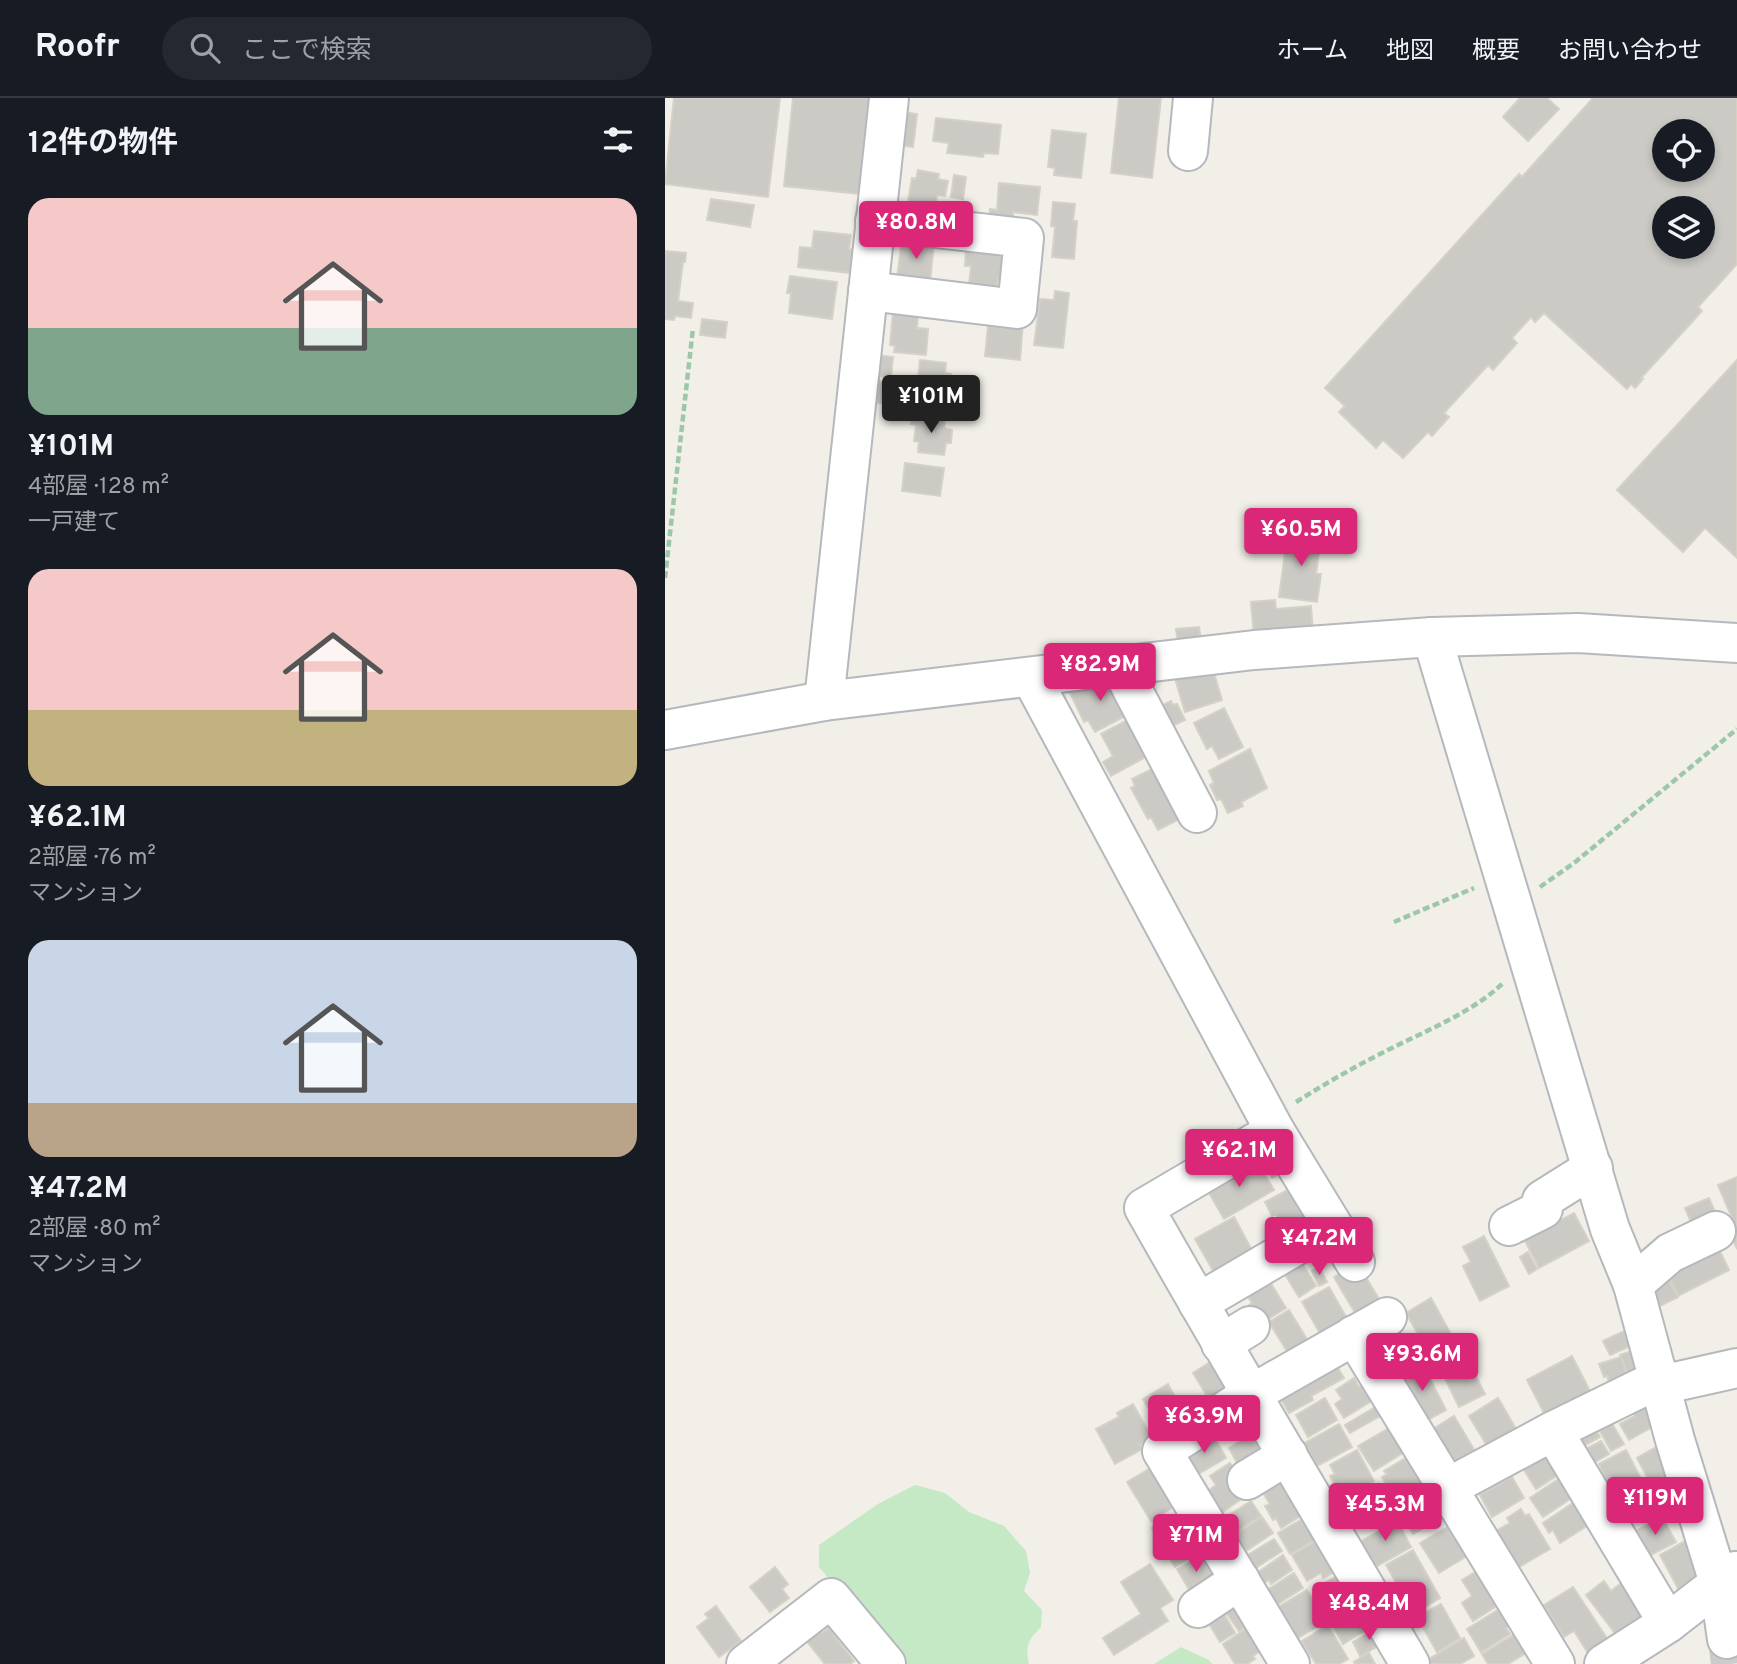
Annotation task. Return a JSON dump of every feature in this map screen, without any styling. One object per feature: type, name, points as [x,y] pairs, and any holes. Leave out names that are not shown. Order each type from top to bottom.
[{"type":"street","points":[[824,701],[888,98]]},
{"type":"street","points":[[1188,151],[1193,98]]},
{"type":"street","points":[[868,291],[1017,309],[1024,238],[875,221]]},
{"type":"street","points":[[665,730],[824,701],[1254,650],[1432,637],[1578,633],[1737,643]]},
{"type":"street","points":[[1432,637],[1610,1229],[1633,1285],[1675,1440],[1728,1577],[1727,1639]]},
{"type":"street","points":[[1120,666],[1197,813]]},
{"type":"street","points":[[1031,677],[1272,1125],[1355,1262]]},
{"type":"street","points":[[1272,1125],[1145,1208],[1198,1303],[1236,1335],[1250,1395],[1410,1664]]},
{"type":"street","points":[[1509,1226],[1543,1209],[1542,1200],[1593,1168]]},
{"type":"street","points":[[1198,1303],[1331,1225]]},
{"type":"street","points":[[1633,1285],[1670,1254],[1716,1231]]},
{"type":"street","points":[[1290,1664],[1162,1451],[1250,1395],[1387,1317]]},
{"type":"street","points":[[1354,1335],[1555,1664]]},
{"type":"street","points":[[1447,1488],[1553,1432],[1660,1382],[1737,1368]]},
{"type":"street","points":[[1553,1432],[1668,1623]]},
{"type":"street","points":[[1247,1480],[1288,1455]]},
{"type":"street","points":[[1604,1664],[1668,1623],[1728,1577]]},
{"type":"street","points":[[1198,1608],[1240,1580]]},
{"type":"street","points":[[746,1664],[831,1598],[886,1664]]},
{"type":"path","points":[[665,578],[693,328]]},
{"type":"path","points":[[1394,922],[1509,890],[1574,863],[1737,729]]},
{"type":"path","points":[[1272,1125],[1346,1071],[1455,1016],[1495,991],[1529,958]]},
{"type":"green space","points":[[915,1485],[945,1493],[969,1512],[1004,1526],[1026,1551],[1030,1573],[1024,1591],[1042,1610],[1041,1627],[1030,1639],[1028,1647],[1029,1664],[901,1664],[819,1567],[819,1545],[878,1504]]},
{"type":"green space","points":[[1181,1647],[1209,1660],[1212,1664],[1154,1664]]},
{"type":"building","points":[[674,98],[780,98],[768,197],[665,184]]},
{"type":"building","points":[[793,98],[869,98],[859,194],[784,186]]},
{"type":"building","points":[[1119,98],[1161,98],[1152,178],[1111,173]]},
{"type":"building","points":[[1520,98],[1547,98],[1559,109],[1528,141],[1503,117]]},
{"type":"building","points":[[1593,98],[1737,98],[1737,264],[1698,307],[1702,311],[1635,388],[1631,384],[1627,389],[1544,313],[1535,322],[1531,317],[1512,338],[1517,343],[1493,370],[1488,365],[1444,413],[1449,417],[1432,436],[1428,432],[1403,458],[1383,440],[1376,448],[1339,412],[1345,406],[1325,388],[1519,174],[1522,177]]},
{"type":"building","points":[[897,111],[917,114],[913,147],[893,144]]},
{"type":"building","points":[[936,118],[1001,125],[998,154],[984,153],[983,157],[947,153],[949,143],[933,141]]},
{"type":"building","points":[[1052,130],[1086,134],[1081,178],[1054,175],[1055,168],[1048,167]]},
{"type":"building","points":[[918,170],[939,174],[938,179],[948,181],[945,196],[937,195],[934,214],[913,210],[914,203],[908,202],[912,178],[916,179]]},
{"type":"building","points":[[954,175],[966,177],[963,199],[951,197]]},
{"type":"building","points":[[999,183],[1040,187],[1037,215],[1013,212],[1013,221],[989,219],[990,209],[997,210]]},
{"type":"building","points":[[711,199],[754,205],[750,227],[707,220]]},
{"type":"building","points":[[1053,202],[1075,204],[1073,221],[1077,221],[1074,259],[1052,257],[1055,227],[1051,226]]},
{"type":"building","points":[[814,231],[851,235],[849,249],[861,251],[858,274],[798,267],[800,247],[812,248]]},
{"type":"building","points":[[902,238],[934,242],[930,283],[897,279]]},
{"type":"building","points":[[966,249],[1006,254],[1003,281],[998,280],[997,287],[969,284],[971,266],[965,266]]},
{"type":"building","points":[[665,251],[686,253],[678,301],[693,303],[691,318],[675,316],[674,320],[665,319]]},
{"type":"building","points":[[790,276],[837,282],[832,319],[789,313],[791,293],[787,293]]},
{"type":"building","points":[[1055,291],[1069,293],[1063,348],[1034,345],[1040,299],[1054,300]]},
{"type":"building","points":[[893,312],[918,314],[917,328],[928,329],[926,355],[894,352],[895,346],[890,345]]},
{"type":"building","points":[[702,319],[727,322],[725,338],[700,335]]},
{"type":"building","points":[[1003,320],[1023,322],[1020,360],[985,356],[988,326],[1003,328]]},
{"type":"building","points":[[869,354],[893,357],[891,377],[867,375]]},
{"type":"building","points":[[920,360],[946,363],[945,373],[951,374],[948,402],[916,398]]},
{"type":"building","points":[[1737,360],[1737,558],[1705,528],[1683,552],[1617,490]]},
{"type":"building","points":[[872,381],[903,383],[901,405],[870,402]]},
{"type":"building","points":[[912,415],[945,419],[944,428],[952,430],[951,443],[946,443],[944,455],[918,452],[919,442],[914,441],[916,425],[911,424]]},
{"type":"building","points":[[905,463],[944,468],[940,496],[902,491]]},
{"type":"building","points":[[1288,532],[1321,537],[1316,574],[1321,574],[1317,602],[1279,597]]},
{"type":"building","points":[[1275,600],[1276,609],[1311,606],[1313,632],[1254,637],[1251,602]]},
{"type":"building","points":[[1199,627],[1201,640],[1178,643],[1176,629]]},
{"type":"building","points":[[1213,670],[1222,700],[1185,712],[1174,675]]},
{"type":"building","points":[[1093,678],[1113,679],[1131,713],[1095,732],[1088,720],[1084,722],[1069,691]]},
{"type":"building","points":[[1171,701],[1173,705],[1177,704],[1185,720],[1164,730],[1155,709]]},
{"type":"building","points":[[1224,708],[1243,747],[1219,759],[1212,746],[1207,749],[1194,723]]},
{"type":"building","points":[[1133,717],[1153,753],[1111,776],[1103,762],[1113,756],[1101,734]]},
{"type":"building","points":[[1250,749],[1267,788],[1241,802],[1243,806],[1228,813],[1221,799],[1217,800],[1210,785],[1214,783],[1209,771]]},
{"type":"building","points":[[1158,766],[1185,816],[1158,830],[1151,817],[1148,819],[1131,788],[1135,786],[1132,779]]},
{"type":"building","points":[[1278,1151],[1288,1169],[1272,1178],[1262,1160]]},
{"type":"building","points":[[1257,1161],[1274,1190],[1224,1219],[1205,1186]]},
{"type":"building","points":[[1737,1177],[1737,1249],[1725,1221],[1732,1218],[1718,1185]]},
{"type":"building","points":[[1297,1185],[1311,1219],[1286,1233],[1276,1214],[1272,1216],[1265,1202]]},
{"type":"building","points":[[1709,1198],[1717,1217],[1693,1227],[1685,1208]]},
{"type":"building","points":[[1574,1213],[1589,1241],[1539,1268],[1521,1233],[1558,1214],[1561,1220]]},
{"type":"building","points":[[1234,1217],[1253,1252],[1215,1274],[1195,1239]]},
{"type":"building","points":[[1484,1236],[1509,1286],[1480,1301],[1463,1266],[1471,1262],[1463,1247]]},
{"type":"building","points":[[1716,1243],[1729,1270],[1678,1296],[1666,1271]]},
{"type":"building","points":[[1528,1252],[1537,1269],[1529,1274],[1520,1257]]},
{"type":"building","points":[[1298,1257],[1316,1286],[1299,1297],[1281,1268]]},
{"type":"building","points":[[1319,1267],[1327,1282],[1319,1286],[1312,1271]]},
{"type":"building","points":[[1347,1269],[1364,1274],[1382,1304],[1358,1318],[1334,1277]]},
{"type":"building","points":[[1268,1279],[1286,1308],[1260,1324],[1245,1292]]},
{"type":"building","points":[[1669,1281],[1678,1297],[1658,1307],[1650,1291]]},
{"type":"building","points":[[1329,1287],[1349,1322],[1322,1337],[1302,1302]]},
{"type":"building","points":[[1431,1298],[1452,1336],[1427,1350],[1406,1313]]},
{"type":"building","points":[[1289,1310],[1308,1341],[1288,1353],[1269,1322]]},
{"type":"building","points":[[1637,1325],[1644,1340],[1610,1355],[1603,1341]]},
{"type":"building","points":[[1457,1339],[1485,1394],[1459,1407],[1432,1352]]},
{"type":"building","points":[[1645,1346],[1648,1370],[1629,1377],[1620,1355]]},
{"type":"building","points":[[1572,1356],[1592,1395],[1547,1419],[1527,1380]]},
{"type":"building","points":[[1621,1357],[1628,1380],[1610,1386],[1599,1364]]},
{"type":"building","points":[[1215,1359],[1235,1392],[1211,1402],[1193,1373]]},
{"type":"building","points":[[1334,1361],[1344,1378],[1311,1396],[1313,1400],[1289,1413],[1277,1392]]},
{"type":"building","points":[[1417,1363],[1422,1372],[1426,1371],[1446,1410],[1422,1423],[1401,1384],[1405,1382],[1400,1372]]},
{"type":"building","points":[[1354,1378],[1359,1387],[1367,1382],[1381,1395],[1344,1418],[1335,1404],[1342,1399],[1336,1390]]},
{"type":"building","points":[[1168,1384],[1191,1417],[1164,1434],[1143,1399]]},
{"type":"building","points":[[1647,1394],[1663,1421],[1629,1440],[1620,1424],[1635,1416],[1629,1405]]},
{"type":"building","points":[[1325,1398],[1337,1420],[1308,1437],[1296,1415]]},
{"type":"building","points":[[1498,1398],[1516,1429],[1488,1447],[1469,1416]]},
{"type":"building","points":[[1384,1402],[1389,1411],[1350,1433],[1345,1425]]},
{"type":"building","points":[[1133,1404],[1152,1438],[1140,1445],[1142,1449],[1115,1464],[1096,1429],[1119,1417],[1117,1413]]},
{"type":"building","points":[[1454,1416],[1476,1453],[1458,1464],[1451,1455],[1447,1458],[1430,1431]]},
{"type":"building","points":[[1611,1422],[1624,1444],[1611,1451],[1599,1429]]},
{"type":"building","points":[[1339,1424],[1352,1447],[1317,1466],[1305,1443]]},
{"type":"building","points":[[1396,1424],[1411,1448],[1374,1471],[1358,1446]]},
{"type":"building","points":[[1592,1424],[1600,1437],[1580,1448],[1573,1434]]},
{"type":"building","points":[[1258,1430],[1270,1450],[1240,1468],[1229,1448]]},
{"type":"building","points":[[1212,1433],[1226,1458],[1193,1477],[1183,1449]]},
{"type":"building","points":[[1601,1441],[1609,1454],[1590,1465],[1582,1451]]},
{"type":"building","points":[[1660,1445],[1686,1506],[1668,1516],[1637,1458]]},
{"type":"building","points":[[1357,1450],[1374,1481],[1342,1498],[1330,1476],[1335,1474],[1330,1465]]},
{"type":"building","points":[[1547,1450],[1561,1473],[1536,1489],[1519,1462]]},
{"type":"building","points":[[1626,1450],[1642,1481],[1611,1496],[1601,1478],[1605,1477],[1599,1464]]},
{"type":"building","points":[[1411,1455],[1426,1483],[1399,1498],[1396,1493],[1392,1495],[1382,1477],[1387,1474],[1384,1471]]},
{"type":"building","points":[[1230,1463],[1249,1494],[1222,1512],[1208,1491],[1216,1485],[1210,1476]]},
{"type":"building","points":[[1154,1466],[1178,1504],[1151,1521],[1127,1482]]},
{"type":"building","points":[[1279,1474],[1304,1514],[1281,1528],[1265,1506],[1270,1504],[1259,1486]]},
{"type":"building","points":[[1563,1476],[1576,1495],[1543,1517],[1530,1498]]},
{"type":"building","points":[[1512,1477],[1524,1498],[1492,1517],[1480,1495]]},
{"type":"building","points":[[1377,1485],[1390,1510],[1363,1525],[1349,1500]]},
{"type":"building","points":[[1437,1486],[1451,1513],[1413,1534],[1398,1507]]},
{"type":"building","points":[[1648,1486],[1660,1507],[1634,1521],[1623,1500]]},
{"type":"building","points":[[1251,1501],[1261,1516],[1228,1537],[1223,1519]]},
{"type":"building","points":[[1573,1503],[1587,1526],[1560,1543],[1553,1530],[1549,1533],[1543,1523]]},
{"type":"building","points":[[1521,1509],[1525,1516],[1529,1514],[1550,1549],[1514,1570],[1492,1533],[1510,1523],[1507,1518]]},
{"type":"building","points":[[1313,1513],[1325,1534],[1290,1554],[1278,1533]]},
{"type":"building","points":[[1171,1517],[1175,1525],[1186,1518],[1195,1532],[1165,1550],[1152,1528]]},
{"type":"building","points":[[1262,1517],[1273,1533],[1240,1555],[1229,1539]]},
{"type":"building","points":[[1391,1517],[1394,1522],[1397,1520],[1411,1547],[1372,1569],[1358,1543],[1381,1530],[1378,1524]]},
{"type":"building","points":[[1662,1517],[1676,1542],[1647,1557],[1634,1532]]},
{"type":"building","points":[[1455,1523],[1472,1553],[1439,1573],[1420,1543]]},
{"type":"building","points":[[1193,1535],[1202,1550],[1175,1567],[1166,1552]]},
{"type":"building","points":[[1325,1536],[1340,1569],[1323,1578],[1321,1573],[1307,1581],[1292,1555]]},
{"type":"building","points":[[1694,1536],[1699,1576],[1679,1590],[1660,1555]]},
{"type":"building","points":[[1274,1539],[1282,1551],[1254,1569],[1246,1556]]},
{"type":"building","points":[[1413,1550],[1440,1598],[1420,1610],[1418,1605],[1411,1609],[1386,1565]]},
{"type":"building","points":[[1201,1555],[1215,1579],[1191,1593],[1177,1569]]},
{"type":"building","points":[[1283,1555],[1292,1570],[1271,1584],[1269,1580],[1258,1587],[1251,1577]]},
{"type":"building","points":[[1150,1564],[1173,1600],[1160,1608],[1168,1621],[1114,1655],[1103,1638],[1141,1614],[1121,1582]]},
{"type":"building","points":[[775,1567],[788,1584],[782,1589],[789,1598],[770,1612],[750,1587]]},
{"type":"building","points":[[1482,1568],[1498,1605],[1473,1621],[1462,1603],[1472,1596],[1462,1580]]},
{"type":"building","points":[[1346,1570],[1365,1606],[1338,1623],[1317,1588]]},
{"type":"building","points":[[1294,1573],[1303,1588],[1276,1605],[1267,1590]]},
{"type":"building","points":[[1604,1581],[1611,1591],[1624,1581],[1645,1617],[1618,1637],[1586,1595]]},
{"type":"building","points":[[1573,1587],[1610,1643],[1590,1656],[1574,1631],[1564,1637],[1544,1605]]},
{"type":"building","points":[[1307,1590],[1325,1622],[1296,1639],[1278,1607]]},
{"type":"building","points":[[1241,1604],[1253,1623],[1239,1631],[1222,1607]]},
{"type":"building","points":[[1441,1604],[1460,1638],[1437,1652],[1417,1617]]},
{"type":"building","points":[[716,1606],[741,1641],[719,1657],[697,1627],[709,1618],[705,1614]]},
{"type":"building","points":[[1220,1607],[1235,1633],[1220,1642],[1205,1617]]},
{"type":"building","points":[[1501,1608],[1511,1626],[1506,1628],[1510,1634],[1481,1652],[1467,1629]]},
{"type":"building","points":[[1362,1611],[1371,1627],[1343,1644],[1334,1628]]},
{"type":"building","points":[[1252,1625],[1266,1647],[1247,1664],[1235,1664],[1223,1644]]},
{"type":"building","points":[[1328,1625],[1348,1659],[1339,1664],[1316,1664],[1302,1641]]},
{"type":"building","points":[[819,1628],[822,1633],[828,1628],[854,1661],[850,1664],[825,1664],[805,1639]]},
{"type":"building","points":[[1377,1628],[1385,1642],[1360,1656],[1353,1642]]},
{"type":"building","points":[[1515,1634],[1526,1653],[1508,1664],[1488,1664],[1482,1654]]},
{"type":"building","points":[[1464,1638],[1474,1656],[1460,1664],[1427,1664],[1426,1661]]},
{"type":"building","points":[[1369,1653],[1375,1664],[1355,1664],[1354,1662]]},
{"type":"tunnel","points":[[1727,1639],[1730,1664]]}]
